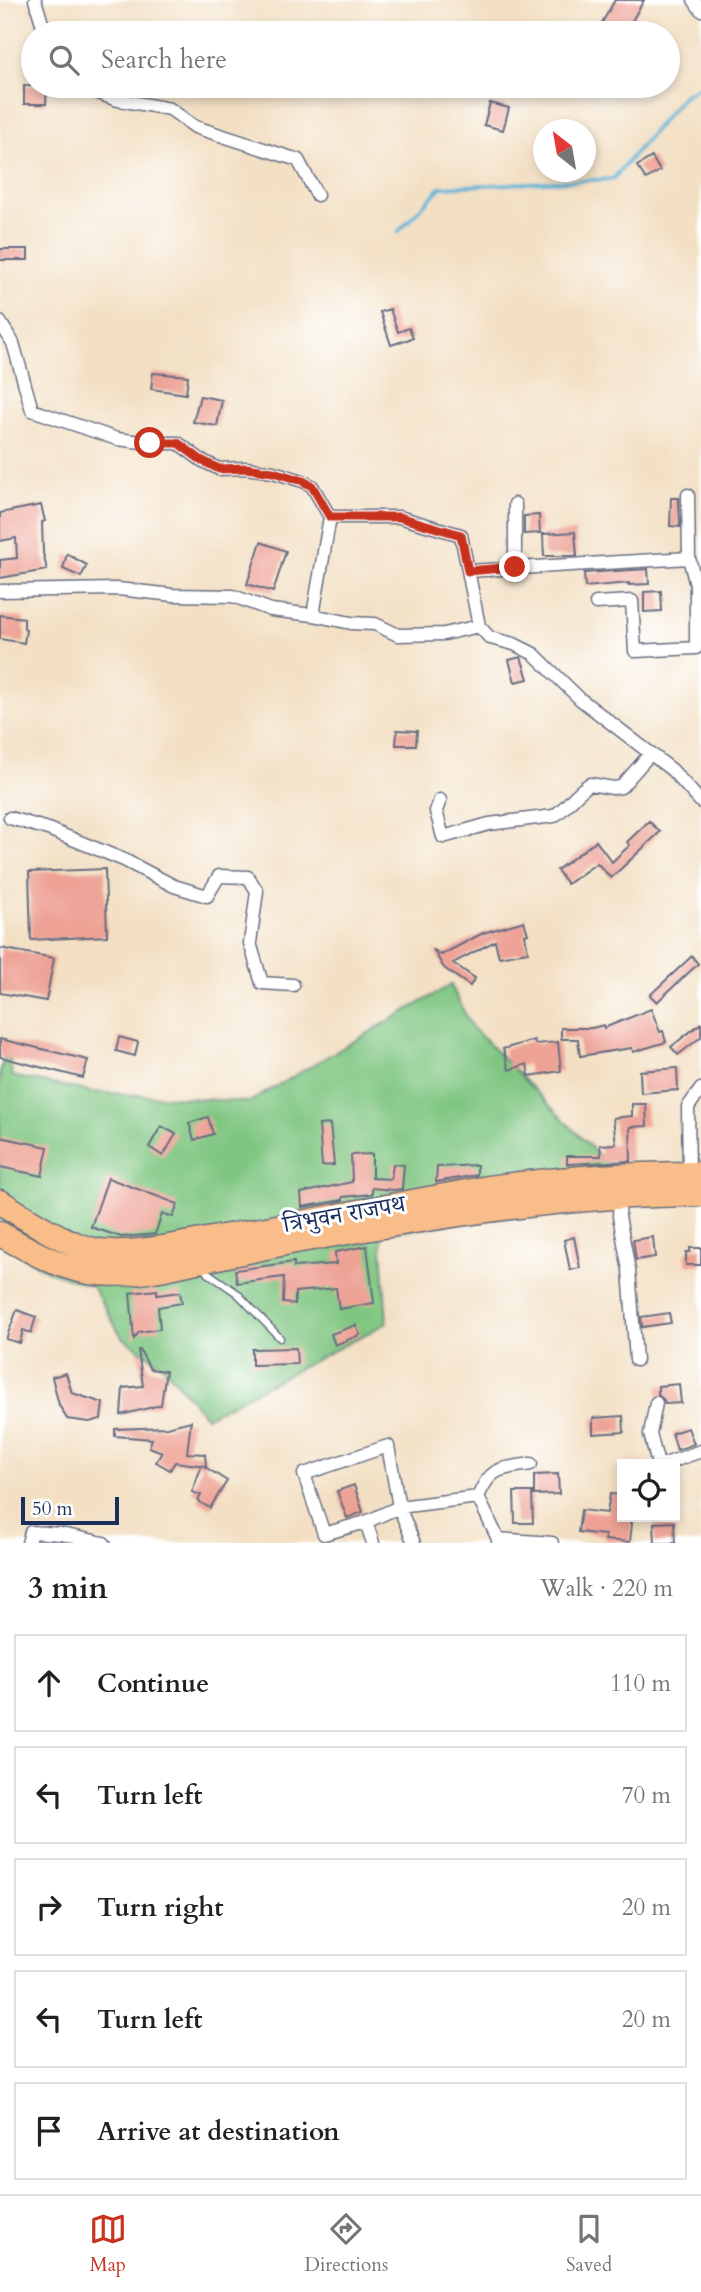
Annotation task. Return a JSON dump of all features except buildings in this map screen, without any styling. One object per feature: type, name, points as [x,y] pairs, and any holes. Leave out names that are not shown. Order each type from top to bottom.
[{"type":"highway","name":"त्रिभुवन राजपथ","points":[[0,1234],[34,1253],[63,1264],[95,1273],[125,1273],[197,1251],[488,1188],[602,1176],[697,1181]]},
{"type":"highway","name":"त्रिभुवन राजपथ","points":[[0,1202],[37,1225],[96,1251],[197,1251],[301,1240],[498,1209],[621,1197],[697,1181]]},
{"type":"street","points":[[35,0],[42,21]]},
{"type":"street","points":[[694,0],[701,10]]},
{"type":"street","points":[[111,98],[170,109],[195,127],[298,160],[317,195]]},
{"type":"street","points":[[0,322],[13,343],[32,410],[117,439],[178,443],[219,469],[246,468],[273,472],[312,486],[330,517],[313,615]]},
{"type":"street","points":[[596,603],[632,601],[635,651],[696,648],[698,585],[689,558],[688,495]]},
{"type":"street","points":[[515,504],[515,567]]},
{"type":"street","points":[[330,517],[399,517],[461,535],[479,626],[490,638],[514,644],[534,654],[580,699],[672,770],[701,802]]},
{"type":"street","points":[[468,571],[689,558]]},
{"type":"street","points":[[0,591],[118,589],[173,595],[233,596],[271,610],[351,623],[375,624],[398,635],[444,634],[479,626]]},
{"type":"street","points":[[440,800],[436,811],[443,837],[489,824],[554,816],[562,811],[578,791],[590,784],[621,787],[651,753]]},
{"type":"street","points":[[10,818],[124,860],[174,886],[207,896],[219,876],[248,877],[257,891],[250,943],[262,983],[293,985]]},
{"type":"street","points":[[697,1181],[688,1107],[701,1089]]},
{"type":"street","points":[[621,1197],[619,1216],[629,1270],[636,1360]]},
{"type":"street","points":[[656,1403],[650,1434],[657,1459]]},
{"type":"street","points":[[414,1543],[399,1507],[388,1447],[304,1474],[324,1534],[366,1522],[399,1507],[478,1497]]},
{"type":"street","points":[[679,1459],[701,1451]]},
{"type":"street","points":[[531,1464],[495,1470],[483,1484],[478,1497],[498,1541],[552,1543]]},
{"type":"street","points":[[366,1522],[373,1543]]},
{"type":"street","points":[[27,1543],[31,1532],[61,1534],[104,1543]]},
{"type":"lane","points":[[197,1251],[208,1273],[237,1293],[279,1338]]},
{"type":"green space","points":[[451,985],[471,1026],[643,1200],[381,1233],[387,1323],[206,1417],[162,1365],[122,1337],[92,1286],[47,1271],[0,1243],[0,1071],[9,1048],[12,1076],[92,1092],[249,1102]]},
{"type":"waterway","points":[[398,232],[441,187],[613,179],[684,95],[701,86]]},
{"type":"route","points":[[150,443],[178,443],[219,469],[246,468],[273,472],[303,481],[312,486],[330,517],[399,517],[461,535],[468,571],[515,567]]}]
